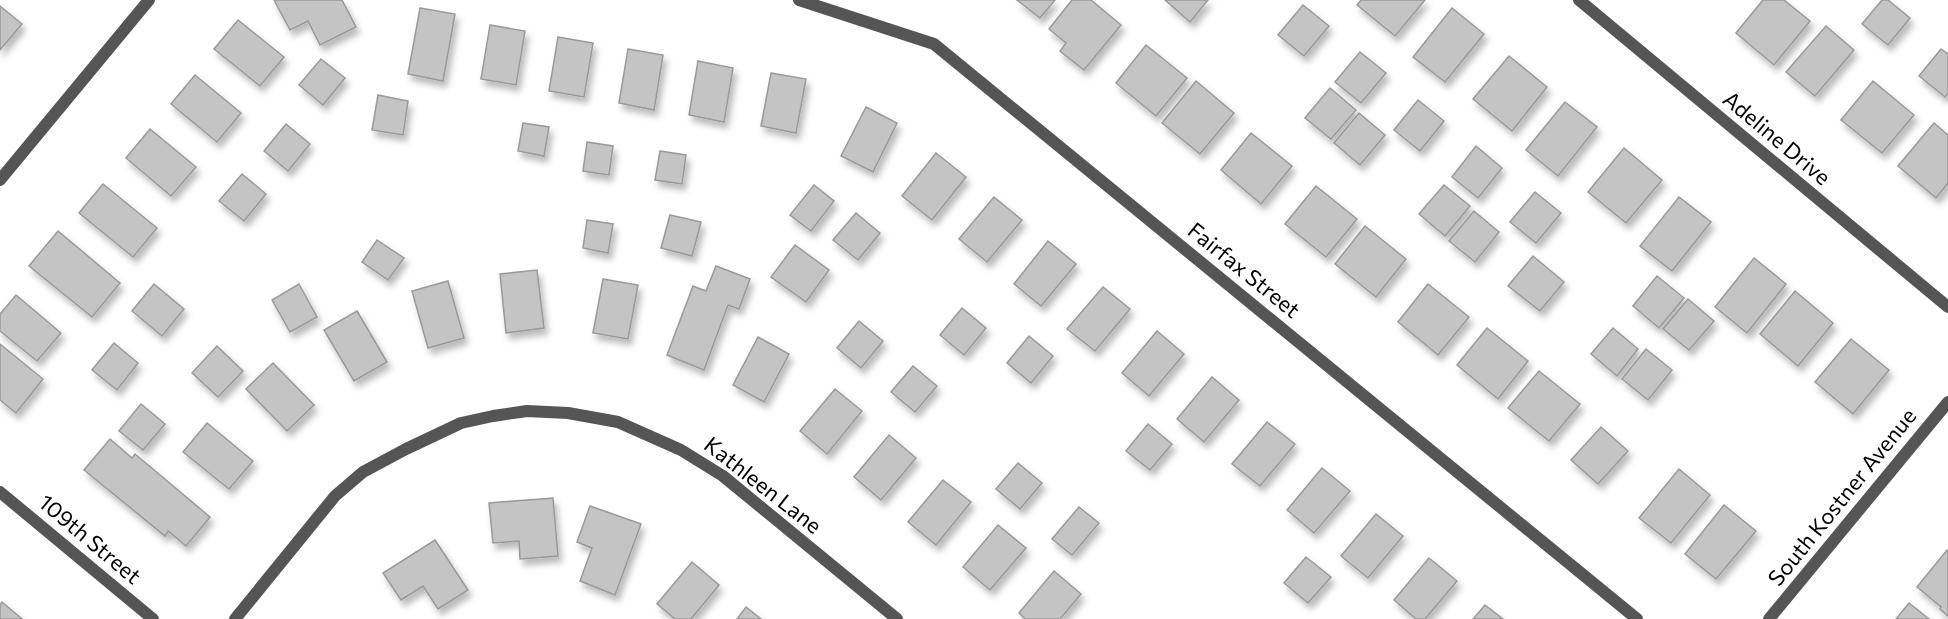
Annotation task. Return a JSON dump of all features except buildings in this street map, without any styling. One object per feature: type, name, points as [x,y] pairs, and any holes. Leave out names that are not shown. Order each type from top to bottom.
[{"type":"street","points":[[0,180],[149,0]]},
{"type":"street","name":"Fairfax Street","points":[[799,0],[934,44],[1637,619]]},
{"type":"street","name":"Adeline Drive","points":[[1579,0],[1948,307]]},
{"type":"street","name":"South Kostner Avenue","points":[[1769,619],[1948,402]]},
{"type":"street","name":"Kathleen Lane","points":[[236,619],[335,496],[363,472],[461,423],[528,411],[568,413],[618,422],[681,450],[723,476],[897,619]]},
{"type":"street","name":"109th Street","points":[[0,492],[153,619]]}]
